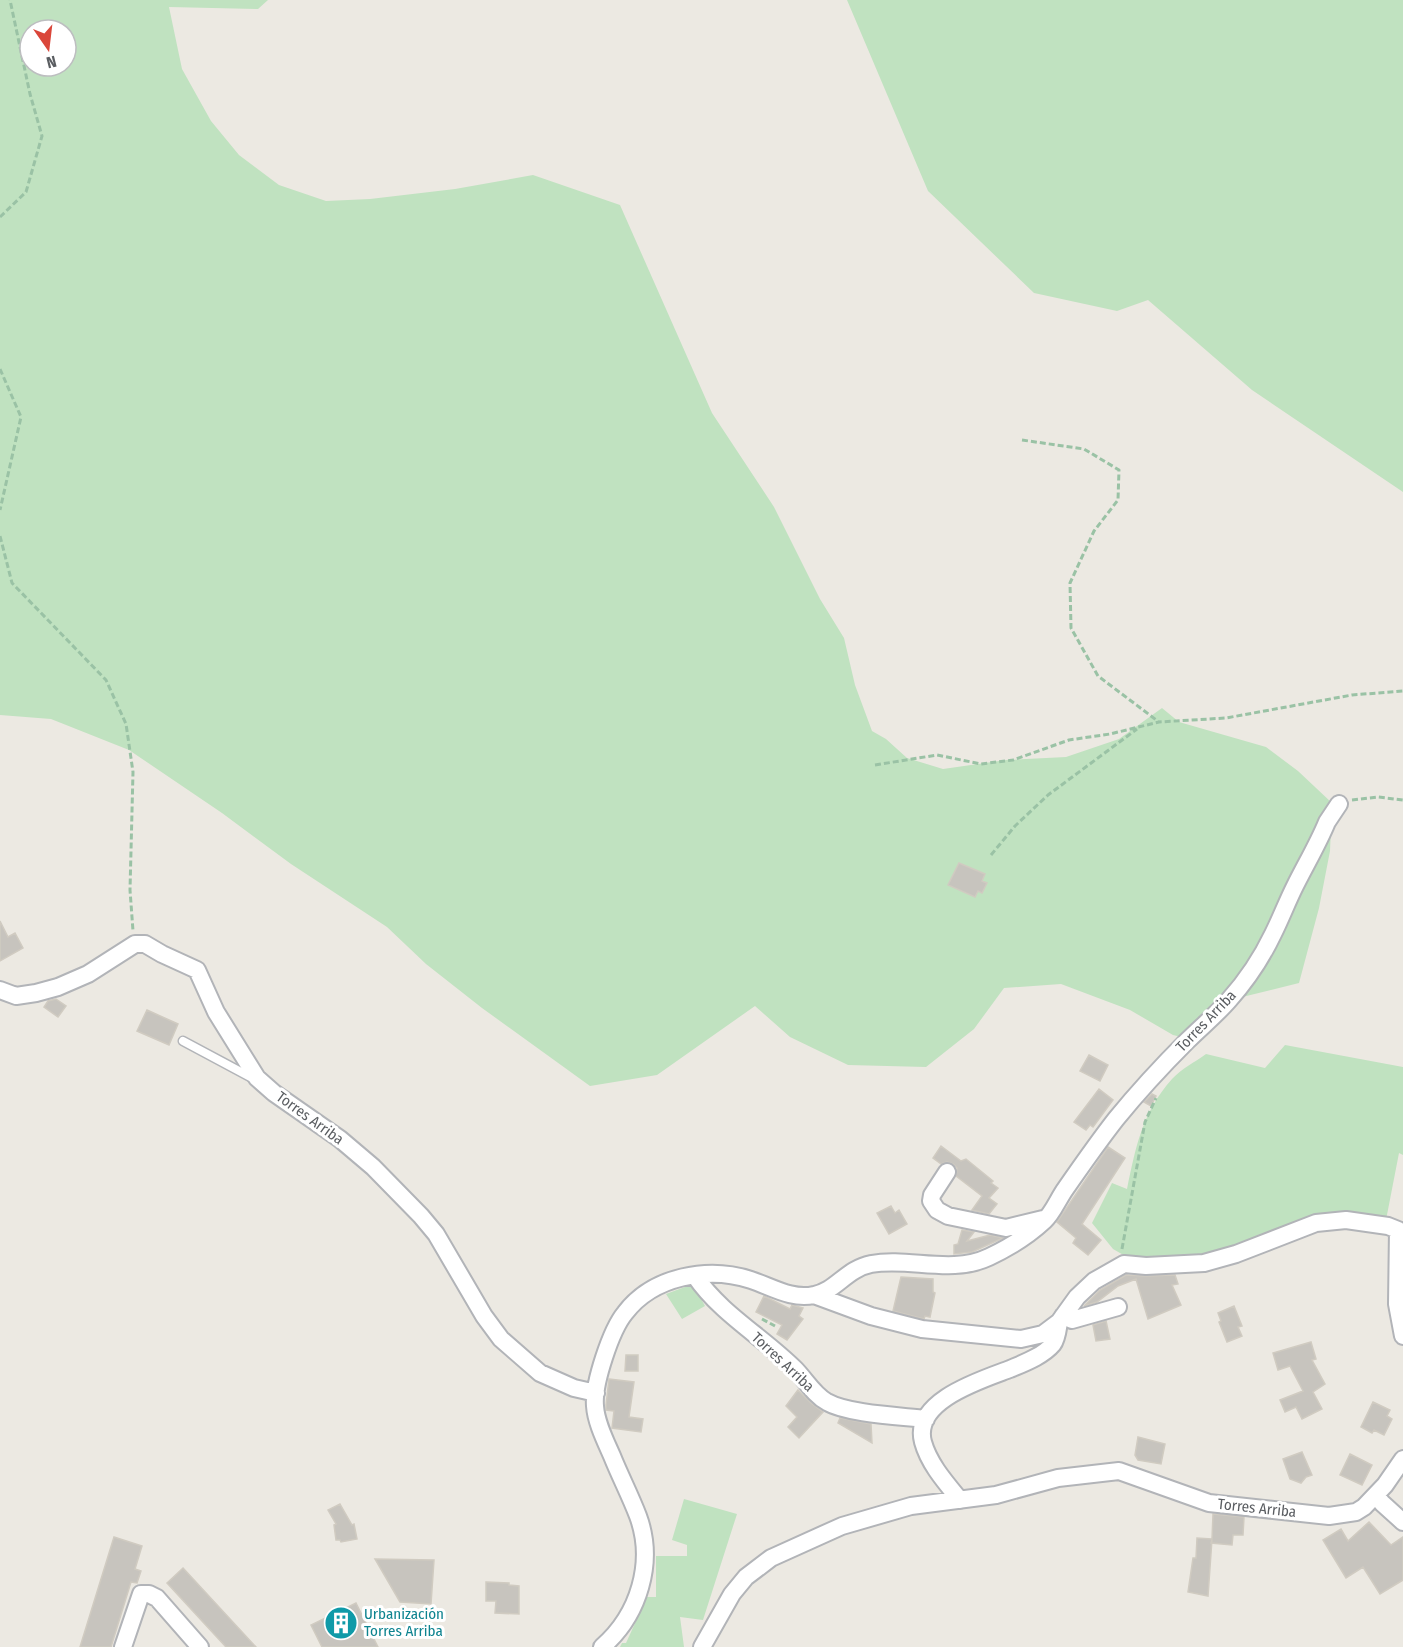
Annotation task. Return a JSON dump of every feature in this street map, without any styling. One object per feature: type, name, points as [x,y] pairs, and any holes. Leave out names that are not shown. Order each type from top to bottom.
[{"type":"street","name":"Torres Arriba","points":[[814,1295],[834,1286],[849,1272],[871,1264],[901,1263],[938,1266],[965,1264],[986,1258],[1023,1237],[1047,1219],[1092,1149],[1118,1116],[1170,1058],[1230,1000],[1249,973],[1272,937],[1327,822],[1339,804]]},
{"type":"street","points":[[0,990],[16,996],[58,987],[88,974],[135,944]]},
{"type":"street","name":"Torres Arriba","points":[[135,944],[145,944],[197,970],[216,1012],[257,1078],[340,1138],[422,1216],[484,1316],[501,1339],[540,1373],[596,1394]]},
{"type":"street","points":[[947,1172],[932,1195],[931,1201],[937,1210],[948,1216],[1005,1228],[1047,1219]]},
{"type":"street","points":[[602,1647],[624,1622],[637,1600],[644,1571],[645,1551],[638,1516],[599,1423],[595,1406],[596,1394],[605,1355],[625,1312],[645,1293],[669,1280],[723,1275],[749,1279],[788,1294],[814,1295],[872,1316],[922,1329],[1021,1339],[1043,1334],[1061,1319],[1077,1297],[1094,1281],[1124,1264],[1146,1266],[1204,1263],[1236,1254],[1316,1223],[1346,1220],[1396,1227],[1399,1234],[1396,1268],[1397,1304],[1403,1336]]},
{"type":"street","name":"Torres Arriba","points":[[694,1276],[728,1313],[795,1368],[827,1402],[849,1409],[926,1419]]},
{"type":"street","points":[[1061,1319],[1072,1320],[1118,1307]]},
{"type":"street","points":[[960,1500],[932,1462],[923,1443],[922,1430],[931,1410],[959,1390],[975,1382],[1031,1360],[1054,1343],[1061,1319]]},
{"type":"street","name":"Torres Arriba","points":[[702,1647],[732,1594],[746,1577],[771,1558],[842,1526],[911,1506],[996,1495],[1058,1478],[1119,1471],[1209,1503],[1329,1515],[1356,1512],[1376,1495],[1403,1459]]},
{"type":"street","points":[[1376,1495],[1403,1522]]},
{"type":"street","points":[[123,1647],[141,1594],[149,1594],[157,1598],[200,1647]]},
{"type":"lane","points":[[183,1041],[265,1084]]},
{"type":"path","points":[[0,217],[26,192],[42,136],[30,94],[10,0]]},
{"type":"path","points":[[0,369],[21,417],[0,510]]},
{"type":"path","points":[[1022,440],[1084,449],[1119,470],[1118,500],[1094,531],[1070,583],[1071,628],[1098,676],[1159,722]]},
{"type":"path","points":[[0,536],[12,583],[106,680],[126,724],[133,772],[130,890],[135,944]]},
{"type":"path","points":[[876,765],[937,755],[981,765],[1013,760],[1069,740],[1110,734],[1159,722],[1226,718],[1352,695],[1403,691]]},
{"type":"path","points":[[991,855],[1015,826],[1048,795],[1139,727]]},
{"type":"path","points":[[1339,804],[1358,798],[1378,797],[1403,800]]},
{"type":"path","points":[[1118,1268],[1145,1122],[1158,1094]]},
{"type":"green space","points":[[0,0],[268,0],[258,9],[169,7],[182,69],[211,121],[239,155],[279,185],[326,201],[370,199],[455,189],[533,175],[620,205],[712,413],[774,507],[820,599],[844,638],[855,685],[872,731],[886,739],[907,758],[943,769],[1006,760],[1066,757],[1119,739],[1162,708],[1179,722],[1266,747],[1298,771],[1332,803],[1330,851],[1319,908],[1299,983],[1230,1000],[1189,1039],[1173,1035],[1130,1010],[1061,984],[1004,988],[974,1029],[926,1067],[848,1065],[790,1037],[755,1006],[657,1075],[590,1086],[482,1008],[426,964],[387,927],[291,864],[222,813],[129,750],[51,719],[0,715]]},
{"type":"green space","points":[[847,0],[1403,0],[1403,492],[1252,390],[1148,300],[1117,311],[1034,293],[928,191]]},
{"type":"green space","points":[[1285,1045],[1403,1067],[1403,1155],[1399,1153],[1386,1220],[1343,1216],[1226,1254],[1134,1261],[1113,1249],[1092,1223],[1112,1183],[1127,1189],[1137,1144],[1147,1117],[1172,1079],[1206,1054],[1265,1068]]},
{"type":"green space","points":[[693,1284],[705,1306],[682,1319],[666,1294]]},
{"type":"green space","points":[[684,1499],[737,1514],[703,1620],[680,1617],[684,1647],[620,1647],[622,1643],[626,1643],[647,1597],[656,1597],[656,1556],[687,1556],[687,1545],[672,1540]]},
{"type":"building","points":[[959,863],[985,874],[982,881],[987,883],[982,893],[978,891],[975,897],[948,885]]},
{"type":"building","points":[[0,921],[8,937],[15,933],[23,948],[0,961]]},
{"type":"building","points":[[56,999],[66,1006],[58,1017],[44,1007],[48,1001]]},
{"type":"building","points":[[147,1010],[178,1024],[169,1045],[137,1031]]},
{"type":"building","points":[[1089,1055],[1108,1065],[1100,1081],[1080,1071]]},
{"type":"building","points":[[1099,1089],[1113,1100],[1093,1127],[1090,1125],[1086,1130],[1074,1122]]},
{"type":"building","points":[[1152,1094],[1156,1096],[1151,1106],[1144,1102]]},
{"type":"building","points":[[941,1146],[961,1161],[966,1159],[993,1181],[991,1183],[998,1188],[989,1198],[997,1204],[989,1214],[972,1210],[982,1196],[956,1176],[957,1168],[953,1164],[947,1162],[941,1164],[933,1158]]},
{"type":"building","points":[[1108,1147],[1125,1158],[1082,1224],[1101,1240],[1088,1255],[1073,1243],[1076,1238],[1057,1222]]},
{"type":"building","points":[[891,1206],[895,1213],[899,1210],[907,1224],[889,1234],[877,1213]]},
{"type":"building","points":[[962,1230],[974,1232],[967,1241],[990,1235],[1003,1238],[972,1252],[954,1254],[954,1245],[958,1244]]},
{"type":"building","points":[[1126,1275],[1175,1275],[1178,1284],[1172,1285],[1181,1305],[1148,1319],[1136,1279],[1118,1286],[1097,1302],[1084,1306],[1100,1290]]},
{"type":"building","points":[[901,1277],[933,1279],[933,1292],[935,1293],[930,1317],[925,1316],[924,1319],[893,1311]]},
{"type":"building","points":[[764,1296],[790,1309],[792,1305],[803,1308],[799,1316],[803,1319],[787,1340],[777,1334],[782,1325],[756,1312]]},
{"type":"building","points":[[1234,1306],[1242,1326],[1238,1327],[1242,1336],[1227,1342],[1218,1313]]},
{"type":"building","points":[[1106,1321],[1110,1339],[1096,1341],[1093,1325]]},
{"type":"building","points":[[1311,1342],[1316,1359],[1312,1360],[1325,1384],[1313,1392],[1322,1409],[1302,1419],[1296,1407],[1285,1412],[1280,1400],[1303,1391],[1290,1366],[1278,1370],[1273,1353]]},
{"type":"building","points":[[626,1355],[638,1355],[638,1371],[625,1371]]},
{"type":"building","points":[[609,1379],[634,1382],[629,1417],[643,1419],[641,1432],[612,1428],[614,1411],[606,1410]]},
{"type":"building","points":[[798,1390],[823,1412],[799,1438],[788,1427],[797,1417],[786,1406]]},
{"type":"building","points":[[1373,1402],[1390,1410],[1387,1416],[1392,1419],[1384,1435],[1374,1430],[1372,1433],[1361,1427]]},
{"type":"building","points":[[840,1418],[871,1424],[872,1443],[838,1423]]},
{"type":"building","points":[[1138,1437],[1165,1444],[1161,1464],[1138,1460],[1135,1455]]},
{"type":"building","points":[[1302,1452],[1312,1475],[1306,1477],[1301,1483],[1290,1479],[1283,1459]]},
{"type":"building","points":[[1350,1454],[1372,1465],[1362,1485],[1340,1475]]},
{"type":"building","points":[[340,1504],[352,1525],[354,1524],[357,1539],[341,1542],[336,1540],[334,1525],[336,1524],[328,1510]]},
{"type":"building","points":[[1213,1514],[1244,1517],[1243,1535],[1233,1535],[1232,1545],[1212,1543],[1208,1596],[1188,1592],[1193,1558],[1196,1558],[1197,1538],[1212,1539]]},
{"type":"building","points":[[1369,1522],[1391,1545],[1403,1537],[1403,1580],[1380,1594],[1363,1567],[1346,1578],[1323,1540],[1341,1529],[1348,1541]]},
{"type":"building","points":[[114,1537],[142,1546],[135,1569],[141,1571],[137,1583],[131,1582],[111,1647],[80,1647]]},
{"type":"building","points":[[375,1559],[434,1560],[431,1604],[400,1602]]},
{"type":"building","points":[[183,1568],[256,1647],[226,1647],[167,1583]]},
{"type":"building","points":[[486,1582],[519,1586],[519,1614],[495,1613],[496,1601],[486,1601]]},
{"type":"building","name":"Urbanización Torres Arriba","points":[[356,1603],[378,1647],[322,1647],[311,1625]]},
{"type":"place","name":"Urbanización Torres Arriba","points":[[341,1623]]}]
